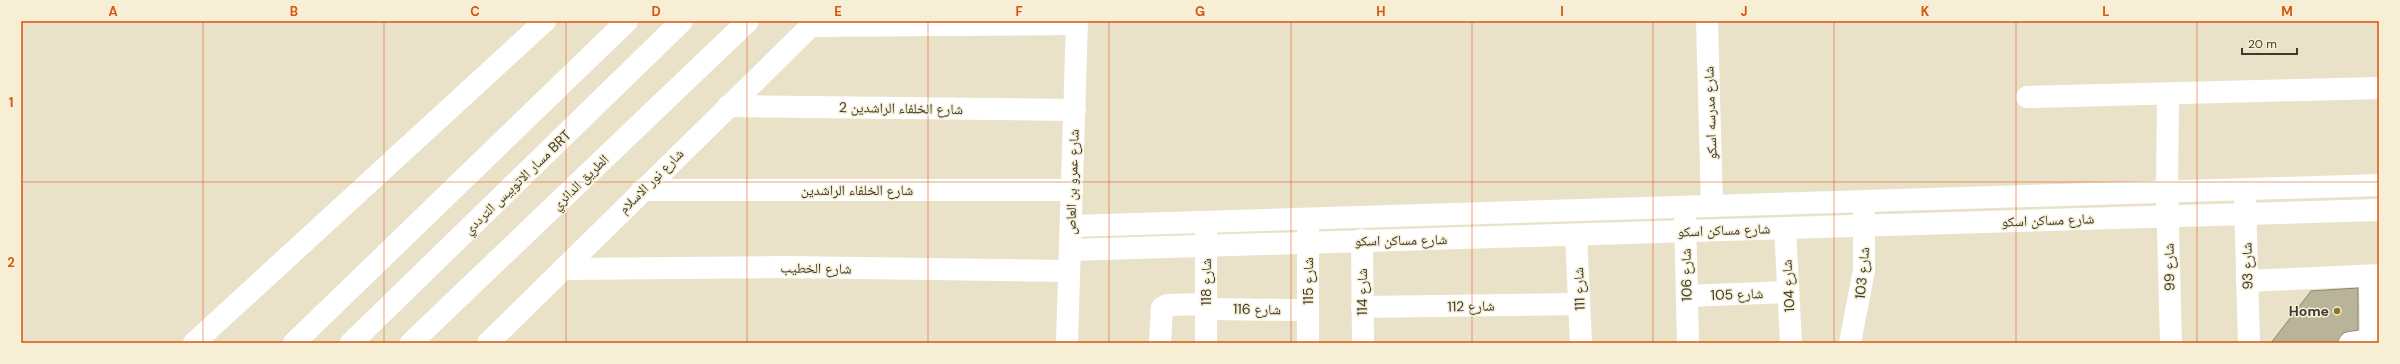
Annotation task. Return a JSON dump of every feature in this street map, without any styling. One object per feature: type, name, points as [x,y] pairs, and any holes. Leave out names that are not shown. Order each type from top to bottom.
[{"type":"main road","points":[[194,343],[545,21]]},
{"type":"main road","points":[[294,343],[627,21]]},
{"type":"main road","name":"مسار الاتوبيس الترددي BRT","points":[[351,343],[682,21]]},
{"type":"main road","name":"الطريق الدائري","points":[[411,343],[748,21]]},
{"type":"main road","name":"شارع مدرسه اسكو","points":[[1708,21],[1712,206]]},
{"type":"main road","points":[[813,24],[1077,22]]},
{"type":"main road","name":"شارع عمرو بن العاص","points":[[1067,343],[1077,22]]},
{"type":"main road","name":"شارع نور الاسلام","points":[[488,343],[642,190],[813,24]]},
{"type":"main road","points":[[2027,97],[2379,88]]},
{"type":"main road","name":"شارع 99","points":[[2168,94],[2167,192],[2171,343]]},
{"type":"main road","name":"شارع الخلفاء الراشدين 2","points":[[728,106],[1074,110]]},
{"type":"main road","name":"شارع مساكن اسكو","points":[[1071,226],[2379,185]]},
{"type":"main road","name":"شارع 93","points":[[2245,189],[2249,343]]},
{"type":"main road","name":"شارع الخلفاء الراشدين","points":[[642,190],[1072,190]]},
{"type":"main road","name":"شارع 103","points":[[1850,343],[1864,270],[1863,201]]},
{"type":"main road","name":"شارع 106","points":[[1684,207],[1688,343]]},
{"type":"main road","name":"شارع مساكن اسكو","points":[[1069,260],[1206,246],[1362,240],[1685,232],[2379,210]]},
{"type":"main road","points":[[1469,238],[1470,214]]},
{"type":"main road","name":"شارع 115","points":[[1308,219],[1308,343]]},
{"type":"main road","name":"شارع 118","points":[[1206,222],[1206,343]]},
{"type":"main road","name":"شارع 104","points":[[1785,228],[1791,343]]},
{"type":"main road","name":"شارع 111","points":[[1576,235],[1581,343]]},
{"type":"main road","name":"شارع 114","points":[[1362,240],[1363,343]]},
{"type":"main road","name":"شارع الخطيب","points":[[563,269],[788,267],[1069,260]]},
{"type":"main road","points":[[2247,281],[2374,276],[2366,342]]},
{"type":"main road","name":"شارع 105","points":[[1686,296],[1788,292]]},
{"type":"main road","name":"شارع 112","points":[[1362,307],[1579,304]]},
{"type":"main road","name":"شارع 116","points":[[1160,343],[1162,308],[1167,305],[1308,310]]},
{"type":"building","points":[[2358,288],[2358,330],[2343,333],[2338,343],[2271,343],[2311,291]]},
{"type":"place","name":"Home","points":[[2337,311]]}]
